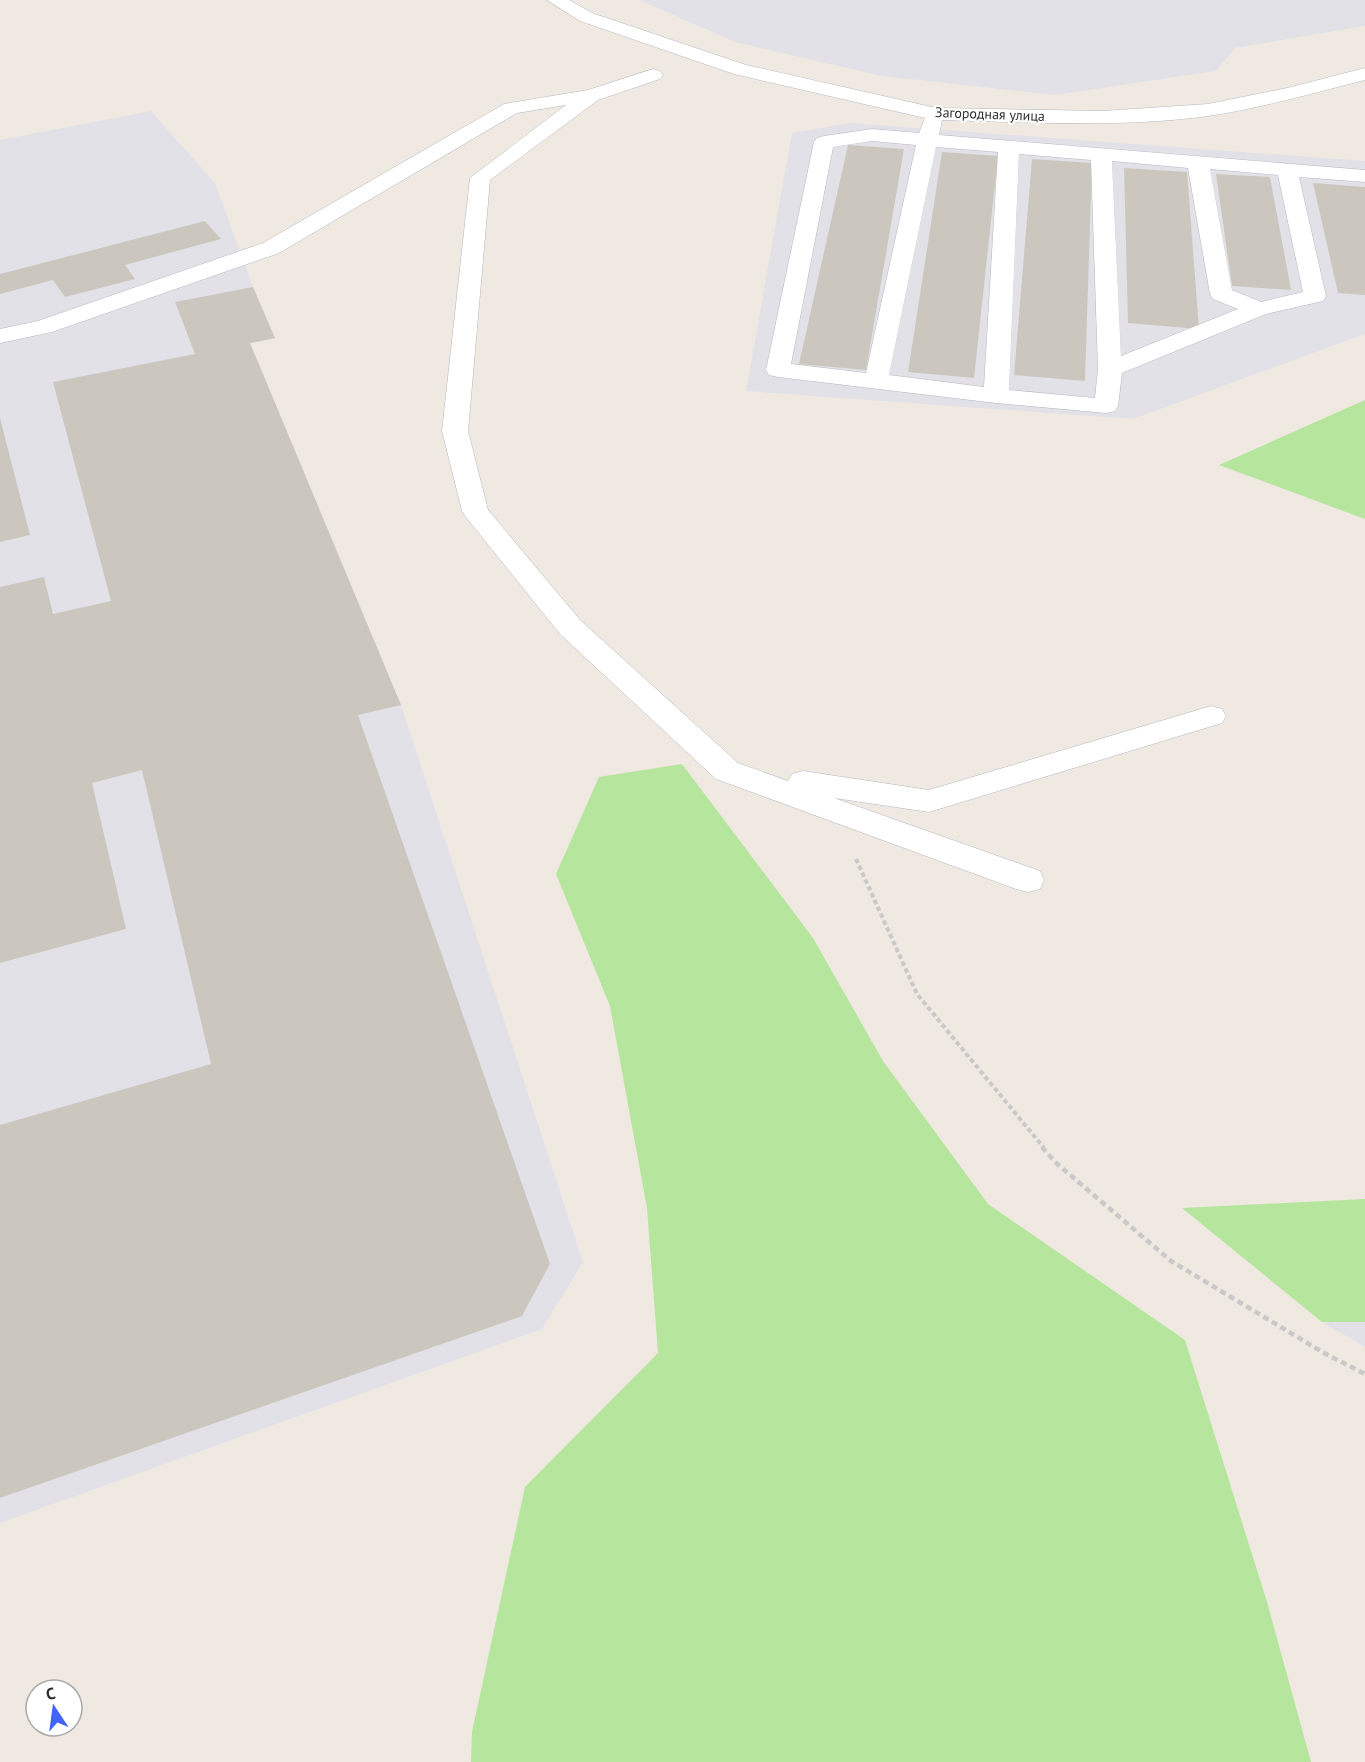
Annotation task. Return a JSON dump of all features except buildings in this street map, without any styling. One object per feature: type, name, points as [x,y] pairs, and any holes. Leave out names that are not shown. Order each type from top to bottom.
[{"type":"lane","name":"Загородная улица","points":[[556,0],[586,17],[741,70],[936,114],[1103,117],[1208,110],[1365,75]]},
{"type":"lane","points":[[0,336],[44,327],[271,248],[511,108],[591,96],[672,74],[741,70]]},
{"type":"lane","points":[[591,96],[480,178],[455,431],[475,511],[570,627],[727,771],[1028,880]]},
{"type":"lane","points":[[876,381],[927,140],[936,114]]},
{"type":"lane","points":[[1101,155],[1110,369],[1107,405],[996,396],[778,370],[824,142],[872,135],[1365,176]]},
{"type":"lane","points":[[996,396],[1009,147]]},
{"type":"lane","points":[[1198,163],[1221,294],[1259,309]]},
{"type":"lane","points":[[1110,369],[1259,309],[1315,296],[1287,170]]},
{"type":"lane","points":[[727,771],[929,801],[1211,716]]},
{"type":"path","points":[[854,856],[860,864],[917,994],[1055,1162],[1171,1262],[1324,1353],[1365,1374]]},
{"type":"shaded area","points":[[639,0],[1365,0],[1365,26],[1235,48],[1216,71],[1055,95],[882,76],[735,42]]},
{"type":"shaded area","points":[[151,111],[215,183],[253,287],[275,338],[250,344],[401,705],[583,1262],[542,1329],[0,1523],[0,140]]},
{"type":"shaded area","points":[[850,123],[1365,161],[1365,334],[1133,419],[746,391],[792,133]]},
{"type":"shaded area","points":[[1322,1322],[1365,1322],[1365,1347]]},
{"type":"green space","points":[[1365,400],[1365,519],[1219,465]]},
{"type":"green space","points":[[682,764],[813,938],[883,1061],[988,1204],[1185,1340],[1267,1602],[1311,1762],[471,1762],[472,1732],[525,1487],[658,1353],[647,1208],[610,1006],[556,874],[599,777]]},
{"type":"green space","points":[[1365,1199],[1365,1322],[1322,1322],[1182,1208]]}]
